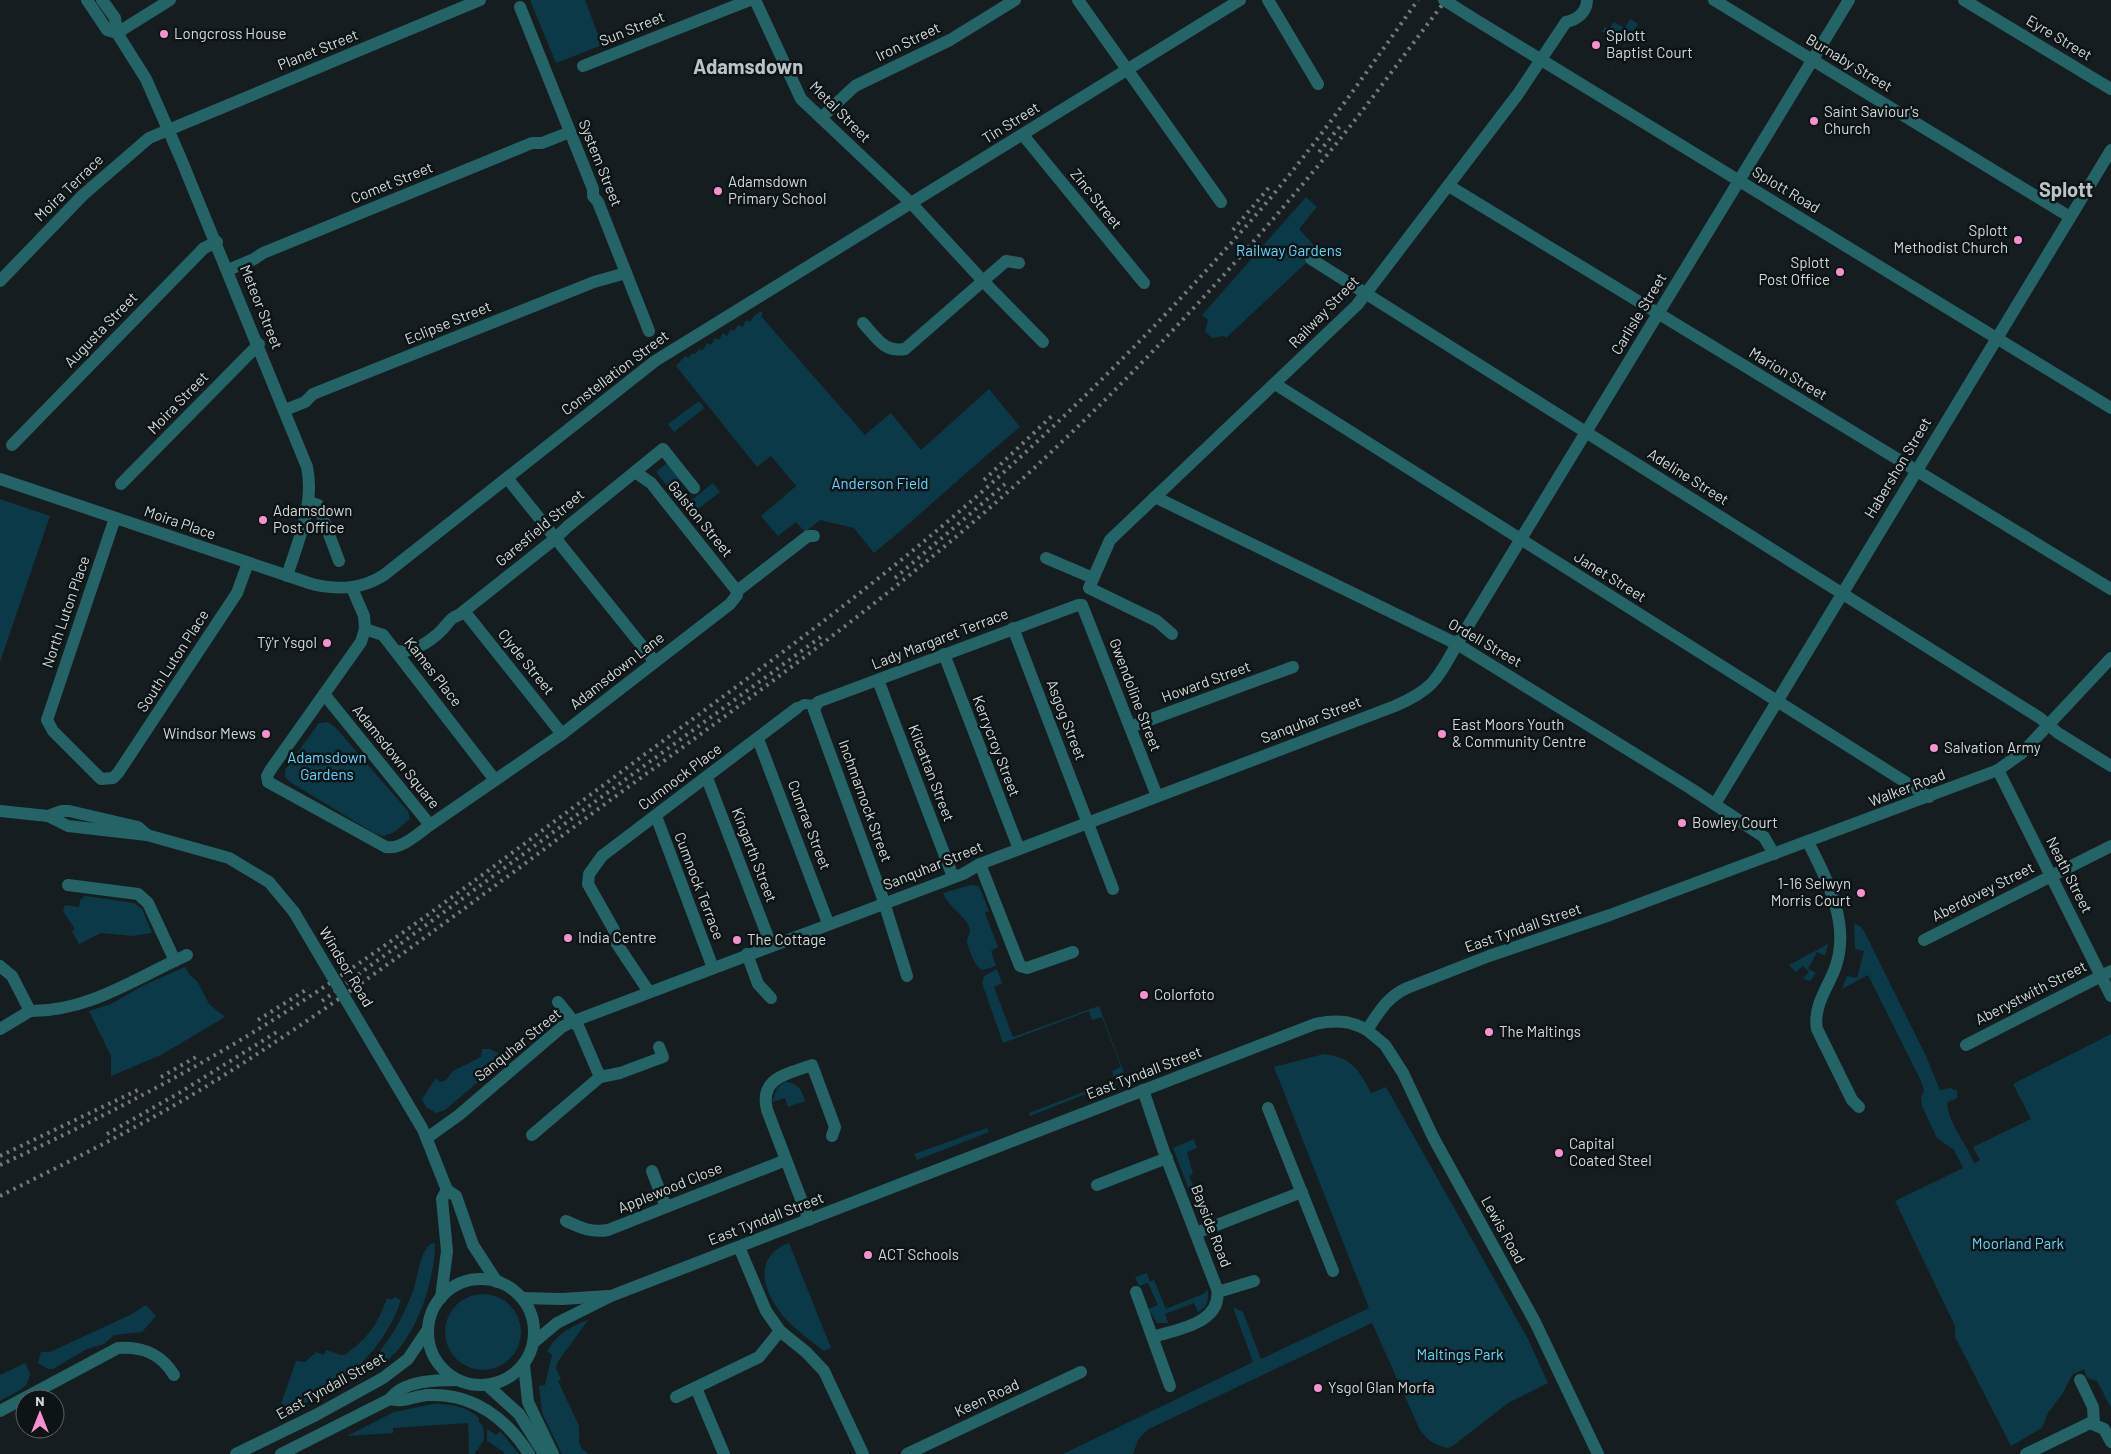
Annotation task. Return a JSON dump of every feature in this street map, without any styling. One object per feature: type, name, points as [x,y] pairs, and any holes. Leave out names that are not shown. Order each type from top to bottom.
[{"type":"street","points":[[86,0],[107,30],[117,32],[170,0]]},
{"type":"street","points":[[102,0],[115,18],[117,32]]},
{"type":"street","name":"Planet Street","points":[[168,129],[480,0]]},
{"type":"street","name":"Sun Street","points":[[583,66],[750,0]]},
{"type":"street","name":"Metal Street","points":[[755,0],[798,95],[912,204],[983,281],[1043,342]]},
{"type":"street","name":"Iron Street","points":[[821,118],[850,89],[950,40],[1015,0]]},
{"type":"street","points":[[1078,0],[1221,202]]},
{"type":"street","name":"Tin Street","points":[[912,204],[1240,0]]},
{"type":"street","points":[[1268,0],[1318,84]]},
{"type":"street","name":"Splott Road","points":[[1444,0],[1540,61],[2111,408]]},
{"type":"street","name":"Railway Street","points":[[1082,605],[1110,540],[1275,384],[1365,294],[1449,186],[1566,22],[1576,20],[1587,5],[1587,0]]},
{"type":"street","name":"Burnaby Street","points":[[1714,0],[2070,217]]},
{"type":"street","name":"Carlisle Street","points":[[1457,644],[1849,0]]},
{"type":"street","name":"Eyre Street","points":[[1964,0],[2111,89]]},
{"type":"street","name":"System Street","points":[[520,7],[593,189],[593,196],[598,202],[649,331]]},
{"type":"street","name":"Meteor Street","points":[[117,32],[146,79],[168,129],[217,242],[286,410],[307,467],[310,488],[309,502],[287,576]]},
{"type":"street","name":"Moira Terrace","points":[[0,281],[83,195],[143,142],[168,129]]},
{"type":"street","name":"Comet Street","points":[[228,270],[263,253],[524,146],[532,143],[542,143],[570,132]]},
{"type":"street","name":"Zinc Street","points":[[1023,135],[1144,283]]},
{"type":"street","name":"Habershon Street","points":[[1714,804],[2111,150]]},
{"type":"street","name":"Marion Street","points":[[1449,186],[2111,589]]},
{"type":"street","name":"Constellation Street","points":[[352,588],[368,584],[384,575],[655,361],[912,204]]},
{"type":"street","name":"Augusta Street","points":[[12,446],[204,248],[217,242]]},
{"type":"street","name":"Adeline Street","points":[[1310,259],[1842,593],[2111,766]]},
{"type":"street","points":[[863,323],[887,349],[896,351],[905,349],[1006,261],[1019,263]]},
{"type":"street","name":"Eclipse Street","points":[[286,410],[305,402],[313,394],[594,282],[626,273]]},
{"type":"street","name":"Moira Street","points":[[121,484],[258,344]]},
{"type":"street","name":"Janet Street","points":[[1275,384],[1929,797]]},
{"type":"street","name":"Garesfield Street","points":[[396,651],[404,652],[419,647],[450,620],[556,538],[663,449],[694,488]]},
{"type":"street","name":"Galston Street","points":[[635,472],[654,488],[737,590]]},
{"type":"street","points":[[507,478],[656,662]]},
{"type":"street","name":"Moira Place","points":[[0,479],[287,576],[323,586],[352,588]]},
{"type":"street","name":"Ordell Street","points":[[1155,496],[1457,644],[1764,837],[1774,854]]},
{"type":"street","points":[[309,502],[318,505],[339,561]]},
{"type":"street","name":"North Luton Place","points":[[115,518],[48,717],[49,726],[101,779],[113,778],[118,773]]},
{"type":"street","name":"Adamsdown Lane","points":[[430,825],[562,734],[730,604],[737,595],[737,590],[808,536],[814,536]]},
{"type":"street","points":[[1046,558],[1157,621],[1172,634]]},
{"type":"street","name":"South Luton Place","points":[[118,773],[237,594],[248,563]]},
{"type":"street","points":[[352,588],[361,606],[365,629]]},
{"type":"street","name":"Lady Margaret Terrace","points":[[815,707],[944,654],[1078,604],[1082,605]]},
{"type":"street","name":"Gwendoline Street","points":[[1082,605],[1157,796]]},
{"type":"street","name":"Clyde Street","points":[[464,611],[562,734]]},
{"type":"street","name":"Asgog Street","points":[[1014,628],[1113,889]]},
{"type":"street","name":"Kames Place","points":[[365,629],[383,635],[496,780]]},
{"type":"street","name":"Adamsdown Square","points":[[324,694],[430,825],[400,845],[391,848],[386,847],[268,782],[267,776],[324,694],[357,650],[365,629]]},
{"type":"street","name":"Sanquhar Street","points":[[425,1133],[459,1115],[562,1027],[574,1021],[953,877],[980,864],[1418,696],[1436,682],[1457,644]]},
{"type":"street","name":"Kerrycroy Street","points":[[944,654],[1019,849]]},
{"type":"street","name":"Walker Road","points":[[1676,890],[1998,770],[2022,753],[2111,658]]},
{"type":"street","name":"Howard Street","points":[[1130,727],[1293,667]]},
{"type":"street","name":"Kilcattan Street","points":[[878,680],[953,877]]},
{"type":"street","points":[[797,708],[804,704],[815,707]]},
{"type":"street","name":"Inchmarnock Street","points":[[815,707],[884,903],[907,976]]},
{"type":"street","name":"Cumnock Place","points":[[649,992],[617,944],[614,930],[588,884],[588,876],[602,856],[797,708]]},
{"type":"street","name":"Cumrae Street","points":[[758,739],[828,923]]},
{"type":"street","name":"Neath Street","points":[[1998,770],[2051,876],[2106,973],[2111,996]]},
{"type":"street","name":"Kingarth Street","points":[[707,778],[771,945]]},
{"type":"street","name":"Windsor Road","points":[[0,811],[48,816],[68,826],[146,834],[220,855],[244,866],[275,887],[294,912],[425,1133],[447,1190],[456,1196],[473,1246],[497,1282]]},
{"type":"street","name":"Cumnock Terrace","points":[[656,816],[713,968]]},
{"type":"street","points":[[1808,842],[1834,900],[1840,923],[1841,946],[1820,1002],[1816,1023],[1817,1030],[1852,1100],[1859,1107]]},
{"type":"street","name":"Aberdovey Street","points":[[1924,940],[2111,846]]},
{"type":"street","points":[[980,864],[1020,966],[1027,968],[1073,952]]},
{"type":"street","points":[[68,885],[138,894],[148,902],[175,961]]},
{"type":"street","name":"East Tyndall Street","points":[[534,1343],[562,1320],[611,1296],[1315,1024],[1341,1021],[1352,1022],[1367,1030],[1380,1008],[1398,992],[1676,890]]},
{"type":"street","points":[[747,954],[758,984],[771,998]]},
{"type":"street","points":[[0,1029],[30,1011],[73,1007],[103,997],[136,978],[187,955]]},
{"type":"street","points":[[0,966],[12,976],[30,1011]]},
{"type":"street","name":"Aberystwith Street","points":[[1966,1045],[2106,973]]},
{"type":"street","points":[[558,1002],[574,1021],[600,1077]]},
{"type":"street","name":"Lewis Road","points":[[1367,1030],[1385,1045],[1403,1073],[1433,1138],[1535,1322],[1598,1454]]},
{"type":"street","points":[[532,1135],[600,1077],[620,1073],[663,1057],[659,1047]]},
{"type":"street","points":[[809,1220],[765,1103],[768,1087],[779,1077],[812,1065],[835,1127],[832,1136]]},
{"type":"street","name":"Bayside Road","points":[[1143,1090],[1166,1158],[1218,1292]]},
{"type":"street","points":[[1268,1108],[1333,1271]]},
{"type":"street","points":[[1097,1185],[1166,1158]]},
{"type":"street","name":"Applewood Close","points":[[566,1221],[586,1230],[598,1232],[608,1230],[786,1160]]},
{"type":"street","points":[[652,1171],[666,1207]]},
{"type":"street","name":"Windsor Road","points":[[441,1298],[447,1251],[442,1199],[447,1190]]},
{"type":"street","points":[[1196,1233],[1302,1192]]},
{"type":"street","points":[[739,1247],[761,1302],[780,1331],[806,1352],[824,1371],[863,1454]]},
{"type":"street","points":[[482,1279],[497,1282],[510,1288],[522,1298],[530,1311],[534,1327],[534,1343],[524,1365],[513,1375],[501,1382],[488,1385],[472,1385],[458,1380],[445,1371],[436,1359],[430,1345],[428,1330],[432,1312],[441,1298],[453,1288],[467,1281],[482,1279]]},
{"type":"street","points":[[1153,1337],[1204,1320],[1213,1312],[1219,1300],[1218,1292],[1254,1281]]},
{"type":"street","points":[[1136,1292],[1170,1386]]},
{"type":"street","name":"East Tyndall Street","points":[[522,1298],[562,1300],[611,1296]]},
{"type":"street","name":"East Tyndall Street","points":[[236,1454],[299,1424],[396,1370],[416,1348],[428,1330]]},
{"type":"street","points":[[676,1398],[759,1357],[780,1331]]},
{"type":"street","points":[[0,1411],[118,1348],[138,1348],[149,1351],[163,1360],[174,1375]]},
{"type":"street","points":[[524,1365],[528,1402],[553,1454]]},
{"type":"street","name":"Keen Road","points":[[907,1454],[1081,1372]]},
{"type":"street","points":[[281,1454],[390,1399],[395,1393],[417,1384],[458,1380]]},
{"type":"street","points":[[2080,1380],[2093,1407],[2094,1424]]},
{"type":"street","points":[[488,1385],[519,1414],[544,1454]]},
{"type":"street","points":[[696,1388],[724,1454]]},
{"type":"street","points":[[390,1399],[398,1402],[423,1396],[445,1395],[477,1404],[494,1414],[507,1425],[529,1454]]},
{"type":"street","points":[[2026,1454],[2084,1424],[2094,1424],[2104,1429],[2111,1442]]},
{"type":"green space","points":[[530,0],[585,0],[602,45],[556,63]]},
{"type":"green space","points":[[1630,19],[1638,24],[1605,79],[1626,42],[1618,36],[1616,40],[1602,31],[1605,27],[1609,29],[1614,22],[1625,28]]},
{"type":"green space","name":"Railway Gardens","points":[[1306,197],[1317,207],[1299,229],[1319,251],[1226,338],[1224,336],[1212,338],[1205,331],[1208,320],[1202,315]]},
{"type":"green space","name":"Anderson Field","points":[[761,311],[763,314],[761,316],[865,435],[891,413],[921,450],[989,389],[1020,427],[874,553],[854,528],[820,520],[805,532],[796,522],[778,536],[761,516],[796,486],[771,456],[757,467],[676,366],[685,356],[688,358],[699,349],[703,350],[707,343],[711,345],[715,338],[719,340],[723,333],[727,336],[731,329],[734,331],[738,325],[743,327],[746,320],[750,322]]},
{"type":"green space","points":[[699,401],[704,408],[674,432],[668,424]]},
{"type":"green space","points":[[667,463],[683,482],[671,491],[656,472]]},
{"type":"green space","points":[[713,483],[720,492],[690,515],[683,507]]},
{"type":"green space","points":[[0,499],[50,516],[0,662]]},
{"type":"green space","name":"Adamsdown Gardens","points":[[328,722],[335,727],[408,811],[410,819],[393,833],[383,836],[374,833],[290,782],[285,777],[285,770],[319,723]]},
{"type":"green space","points":[[971,885],[979,886],[989,911],[985,913],[998,947],[991,951],[996,966],[983,970],[975,962],[969,949],[967,941],[970,931],[969,925],[949,903],[943,893]]},
{"type":"green space","points":[[85,896],[134,903],[142,909],[152,933],[132,936],[101,933],[79,944],[72,931],[75,929],[63,911],[65,905],[79,907],[80,900]]},
{"type":"green space","name":"Moorland Park","points":[[1854,924],[1860,926],[1864,931],[1926,1056],[1940,1090],[1950,1088],[1957,1091],[1957,1098],[1948,1102],[1948,1108],[1953,1124],[1974,1163],[1980,1160],[1973,1147],[2031,1119],[2013,1084],[2111,1034],[2111,1408],[2097,1381],[2087,1378],[2084,1369],[2072,1375],[2063,1393],[2048,1413],[2042,1428],[2011,1446],[1955,1337],[1955,1326],[1895,1201],[1963,1168],[1954,1150],[1937,1138],[1922,1106],[1921,1097],[1924,1091],[1921,1081],[1868,975],[1842,989],[1847,976],[1857,978],[1864,951],[1855,949]]},
{"type":"green space","points":[[1828,944],[1825,956],[1817,952],[1808,969],[1816,973],[1810,981],[1803,979],[1809,972],[1803,966],[1796,972],[1789,965]]},
{"type":"green space","points":[[185,967],[197,981],[209,1004],[225,1017],[161,1055],[111,1076],[111,1056],[89,1011],[111,1004],[144,985]]},
{"type":"green space","points":[[997,969],[1002,983],[994,987],[1013,1037],[1099,1006],[1126,1078],[1030,1116],[1029,1113],[1115,1080],[1112,1071],[1121,1067],[1102,1017],[1092,1020],[1089,1011],[1003,1043],[982,983],[984,976]]},
{"type":"green space","points":[[482,1049],[490,1049],[498,1053],[498,1065],[445,1110],[436,1113],[426,1107],[422,1099],[436,1078],[440,1082],[446,1080],[453,1071],[481,1057]]},
{"type":"green space","name":"Maltings Park","points":[[1324,1054],[1341,1058],[1353,1066],[1371,1093],[1386,1087],[1528,1339],[1548,1383],[1508,1403],[1454,1445],[1448,1448],[1439,1445],[1429,1440],[1420,1430],[1372,1323],[1147,1430],[1138,1440],[1133,1454],[1063,1454],[1253,1362],[1233,1307],[1243,1312],[1261,1359],[1369,1308],[1274,1067]]},
{"type":"green space","points":[[785,1082],[796,1085],[805,1101],[788,1107],[785,1098],[772,1102],[777,1088]]},
{"type":"green space","points":[[987,1128],[989,1132],[917,1160],[914,1154]]},
{"type":"green space","points":[[1194,1139],[1197,1148],[1187,1152],[1193,1174],[1189,1176],[1205,1219],[1199,1215],[1173,1148]]},
{"type":"green space","points":[[435,1243],[432,1273],[428,1289],[417,1320],[409,1335],[386,1362],[353,1380],[381,1350],[396,1328],[413,1291],[423,1254],[430,1244]]},
{"type":"green space","points":[[789,1243],[831,1348],[824,1351],[786,1320],[770,1297],[765,1272],[767,1261],[775,1251]]},
{"type":"green space","points":[[1147,1273],[1150,1282],[1154,1280],[1166,1309],[1205,1293],[1207,1289],[1208,1299],[1206,1305],[1198,1312],[1194,1303],[1165,1314],[1168,1323],[1157,1323],[1148,1309],[1158,1305],[1148,1283],[1139,1286],[1135,1277]]},
{"type":"green space","points":[[483,1294],[497,1297],[510,1305],[518,1318],[521,1332],[518,1346],[510,1359],[497,1367],[483,1370],[469,1367],[456,1359],[448,1346],[445,1332],[448,1318],[456,1305],[469,1297]]},
{"type":"green space","points":[[394,1297],[401,1300],[392,1322],[367,1357],[334,1385],[316,1397],[276,1418],[296,1361],[305,1362],[316,1352],[324,1355],[326,1350],[341,1355],[346,1354],[367,1336],[380,1315],[387,1298],[392,1300]]},
{"type":"green space","points":[[146,1305],[156,1316],[142,1332],[114,1335],[104,1344],[87,1349],[53,1369],[48,1369],[38,1363],[41,1352],[50,1352],[130,1315]]},
{"type":"green space","points":[[588,1320],[557,1363],[556,1369],[561,1379],[558,1381],[579,1426],[579,1443],[582,1449],[589,1454],[562,1454],[542,1413],[539,1386],[545,1385],[552,1355],[547,1351],[551,1345],[565,1331]]},
{"type":"green space","points":[[25,1363],[30,1374],[27,1384],[22,1389],[15,1389],[15,1393],[0,1401],[0,1375]]},
{"type":"green space","points":[[433,1404],[458,1406],[479,1418],[479,1422],[483,1426],[484,1440],[474,1454],[469,1454],[468,1423],[393,1428],[393,1433],[347,1436],[394,1412]]},
{"type":"green space","points":[[487,1429],[496,1435],[500,1431],[519,1454],[503,1454],[504,1452],[487,1441]]},
{"type":"railway","points":[[0,1165],[76,1129],[187,1071],[260,1028],[335,980],[452,897],[762,668],[916,547],[1046,433],[1198,280],[1298,164],[1418,0]]},
{"type":"railway","points":[[0,1196],[165,1111],[218,1079],[317,1014],[769,684],[877,602],[929,559],[1073,432],[1190,312],[1336,144],[1446,0]]},
{"type":"railway","points":[[1319,152],[1341,125]]},
{"type":"railway","points":[[1233,230],[1271,185]]},
{"type":"railway","points":[[984,480],[1055,413]]},
{"type":"railway","points":[[895,578],[1005,484]]},
{"type":"railway","points":[[322,1001],[822,636]]},
{"type":"railway","points":[[258,1020],[309,988]]},
{"type":"railway","points":[[107,1134],[179,1093],[280,1030]]},
{"type":"railway","points":[[161,1077],[196,1057]]},
{"type":"railway","points":[[0,1156],[142,1088]]},
{"type":"place","name":"Longcross House","points":[[164,34]]},
{"type":"place","name":"Splott Baptist Court","points":[[1596,45]]},
{"type":"place","name":"Saint Saviour's Church","points":[[1814,121]]},
{"type":"place","name":"Adamsdown Primary School","points":[[718,191]]},
{"type":"place","name":"Splott Methodist Church","points":[[2018,240]]},
{"type":"place","name":"Splott Post Office","points":[[1840,272]]},
{"type":"place","name":"Adamsdown Post Office","points":[[263,520]]},
{"type":"place","name":"Tŷ'r Ysgol","points":[[327,643]]},
{"type":"place","name":"Windsor Mews","points":[[266,734]]},
{"type":"place","name":"East Moors Youth & Community Centre","points":[[1442,734]]},
{"type":"place","name":"Salvation Army","points":[[1934,748]]},
{"type":"place","name":"Bowley Court","points":[[1682,823]]},
{"type":"place","name":"1-16 Selwyn Morris Court","points":[[1861,893]]},
{"type":"place","name":"India Centre","points":[[568,938]]},
{"type":"place","name":"The Cottage","points":[[737,940]]},
{"type":"place","name":"Colorfoto","points":[[1144,995]]},
{"type":"place","name":"The Maltings","points":[[1489,1032]]},
{"type":"place","name":"Capital Coated Steel","points":[[1559,1153]]},
{"type":"place","name":"ACT Schools","points":[[868,1255]]},
{"type":"place","name":"Ysgol Glan Morfa","points":[[1318,1388]]},
{"type":"district","name":"Adamsdown","points":[[748,67]]},
{"type":"district","name":"Splott","points":[[2066,190]]}]
